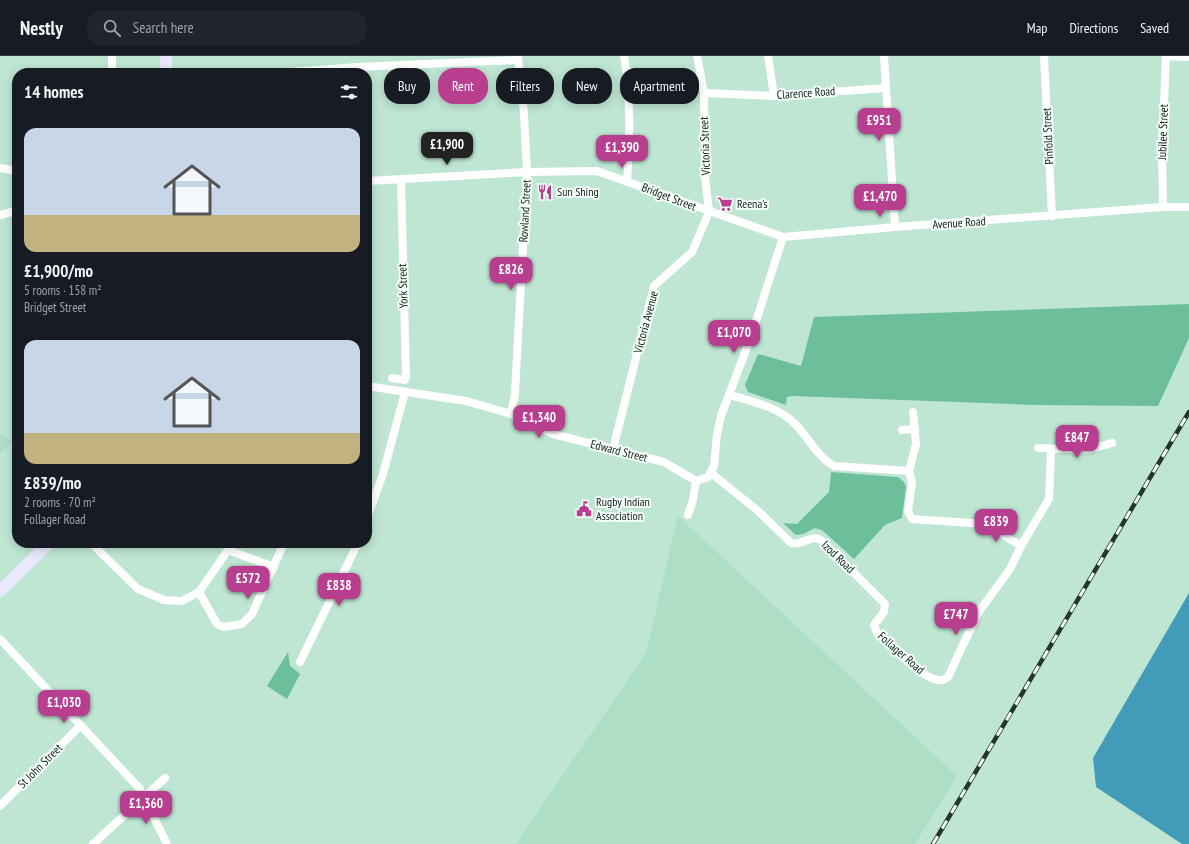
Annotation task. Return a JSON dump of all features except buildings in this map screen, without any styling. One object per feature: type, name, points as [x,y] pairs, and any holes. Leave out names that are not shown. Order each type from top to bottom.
[{"type":"street","points":[[112,56],[112,68]]},
{"type":"street","points":[[166,56],[166,68]]},
{"type":"street","points":[[624,56],[629,89],[630,145],[627,182]]},
{"type":"street","name":"Victoria Street","points":[[697,56],[704,93],[705,176],[709,212]]},
{"type":"street","points":[[768,56],[774,96]]},
{"type":"street","points":[[884,56],[895,227]]},
{"type":"street","name":"Pinfold Street","points":[[1044,56],[1052,216]]},
{"type":"street","points":[[1166,56],[1189,57]]},
{"type":"street","name":"Jubilee Street","points":[[1163,207],[1162,150],[1166,56]]},
{"type":"street","points":[[343,68],[518,58]]},
{"type":"street","name":"Rowland Street","points":[[511,414],[516,393],[527,172],[524,114],[518,58]]},
{"type":"street","name":"Clarence Road","points":[[704,93],[774,96],[885,88]]},
{"type":"street","points":[[0,168],[12,170]]},
{"type":"street","name":"Bridget Street","points":[[372,181],[527,172],[597,171],[709,212]]},
{"type":"street","name":"York Street","points":[[392,378],[405,380],[406,377],[401,179]]},
{"type":"street","name":"Avenue Road","points":[[709,212],[783,237],[1163,207],[1189,207]]},
{"type":"street","points":[[0,215],[12,212]]},
{"type":"street","name":"Victoria Avenue","points":[[613,449],[654,286],[692,252],[709,212]]},
{"type":"street","points":[[688,515],[693,500],[696,481],[704,480],[711,473],[716,456],[720,422],[752,334],[783,237]]},
{"type":"street","name":"Edward Street","points":[[372,387],[466,401],[511,414],[553,434],[664,462],[696,481]]},
{"type":"street","points":[[372,504],[383,474],[405,392]]},
{"type":"street","points":[[730,395],[778,410],[795,423],[824,459],[834,466],[909,471]]},
{"type":"street","points":[[913,412],[916,444],[909,471],[912,483],[908,511],[912,519],[985,524],[1022,546]]},
{"type":"street","points":[[902,430],[915,429]]},
{"type":"street","points":[[1038,448],[1088,450],[1112,443]]},
{"type":"street","name":"Follager Road","points":[[874,625],[877,633],[924,674],[937,680],[946,678],[978,613],[1010,569],[1049,499],[1051,449]]},
{"type":"street","name":"Izod Road","points":[[711,473],[757,510],[791,543],[795,544],[813,538],[821,540],[885,604],[884,612],[874,625]]},
{"type":"street","points":[[0,591],[44,548]]},
{"type":"street","points":[[96,548],[138,589],[164,600],[182,601],[199,592],[227,548]]},
{"type":"street","points":[[232,548],[274,568]]},
{"type":"street","points":[[199,592],[217,624],[223,627],[242,624],[252,614],[282,548]]},
{"type":"street","points":[[300,662],[356,548]]},
{"type":"street","points":[[0,639],[140,789],[167,844]]},
{"type":"street","name":"St John Street","points":[[0,806],[80,726]]},
{"type":"street","points":[[93,844],[165,778]]},
{"type":"street","points":[[100,837],[105,844]]},
{"type":"shaded area","points":[[1189,304],[1189,338],[1158,406],[1035,405],[793,396],[787,397],[786,405],[748,392],[745,385],[758,354],[801,366],[814,317]]},
{"type":"shaded area","points":[[0,434],[12,442],[0,455]]},
{"type":"shaded area","points":[[831,472],[898,477],[904,482],[906,487],[902,518],[885,525],[854,559],[822,530],[815,528],[803,534],[796,535],[783,523],[797,524],[829,492]]},
{"type":"shaded area","points":[[678,516],[957,776],[915,844],[516,844],[646,653]]},
{"type":"shaded area","points":[[288,652],[290,666],[300,674],[287,699],[267,686]]},
{"type":"water","points":[[1189,593],[1189,844],[1182,844],[1096,787],[1093,758]]},
{"type":"railway","points":[[933,844],[1189,412]]},
{"type":"place","name":"Sun Shing","points":[[545,192]]},
{"type":"place","name":"Reena's","points":[[725,204]]},
{"type":"place","name":"Rugby Indian Association","points":[[584,509]]}]
